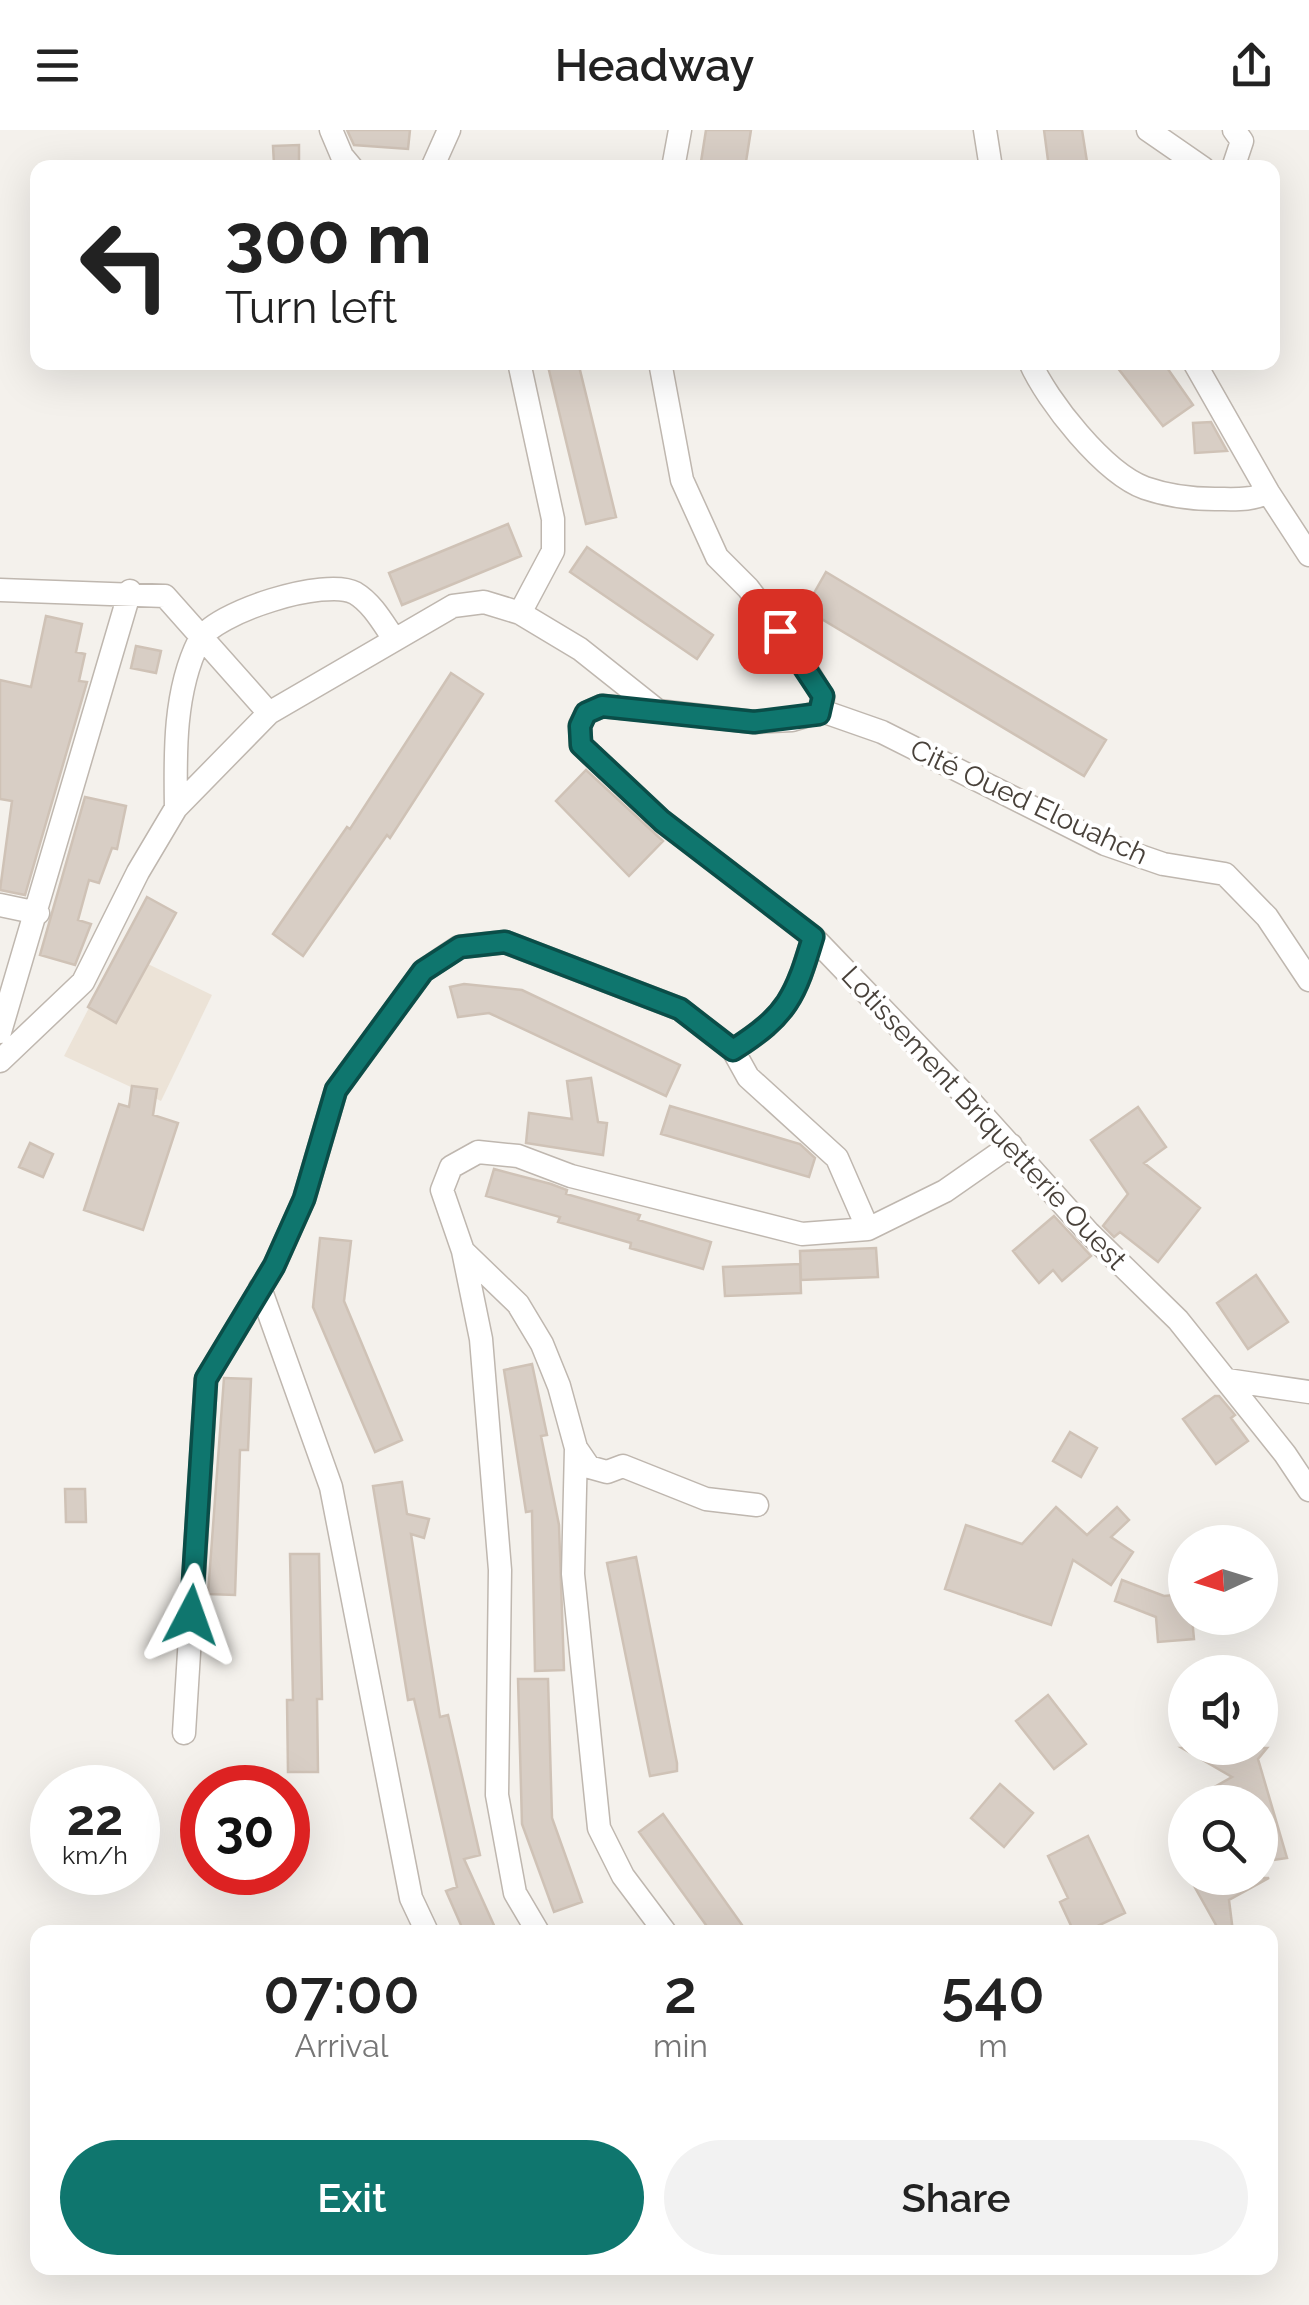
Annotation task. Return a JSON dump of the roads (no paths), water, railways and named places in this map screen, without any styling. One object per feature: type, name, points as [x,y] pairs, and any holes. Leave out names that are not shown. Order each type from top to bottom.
[{"type":"street","points":[[331,130],[345,160]]},
{"type":"street","points":[[435,160],[448,130]]},
{"type":"street","points":[[675,160],[680,130]]},
{"type":"street","points":[[985,130],[991,160]]},
{"type":"street","points":[[1148,130],[1191,160]]},
{"type":"street","points":[[1234,130],[1242,142],[1236,160]]},
{"type":"street","points":[[520,613],[554,551],[553,520],[522,370]]},
{"type":"street","points":[[0,1061],[83,982],[138,872],[176,808],[279,706],[453,606],[484,602],[520,613],[580,649],[658,711],[754,722],[792,720],[822,711],[823,696],[797,653],[748,588],[717,557],[682,480],[661,370]]},
{"type":"street","points":[[1035,370],[1068,422],[1094,450],[1141,487],[1190,499],[1257,498],[1268,492]]},
{"type":"street","points":[[1199,370],[1309,555]]},
{"type":"street","points":[[176,808],[175,741],[190,663],[202,636],[243,607],[330,589],[352,590],[370,605],[394,640]]},
{"type":"street","points":[[0,590],[166,596],[220,661],[279,706]]},
{"type":"street","points":[[0,1032],[6,1001],[38,913],[130,592]]},
{"type":"street","name":"Lotissement Briquetterie Ouest","points":[[658,711],[602,706],[586,713],[580,726],[581,745],[662,821],[813,937],[1089,1233],[1178,1320],[1286,1454],[1309,1490]]},
{"type":"street","name":"Cité Oued Elouahch","points":[[822,711],[882,732],[1104,844],[1163,864],[1225,874],[1267,917],[1309,980]]},
{"type":"street","points":[[0,905],[38,913]]},
{"type":"street","points":[[733,1050],[761,1032],[796,993],[813,937]]},
{"type":"street","points":[[184,1733],[206,1379],[260,1288],[304,1199],[336,1090],[423,971],[460,947],[505,942],[680,1009],[733,1050],[748,1077],[837,1158],[868,1229]]},
{"type":"street","points":[[534,1925],[515,1892],[497,1794],[500,1570],[482,1338],[464,1251],[442,1190],[451,1167],[478,1152],[518,1156],[571,1176],[802,1234],[868,1229],[945,1191],[1010,1146]]},
{"type":"street","points":[[464,1251],[518,1304],[542,1344],[559,1386],[576,1448],[573,1574],[599,1828],[622,1876],[660,1925]]},
{"type":"street","points":[[260,1288],[331,1487],[411,1898],[424,1925]]},
{"type":"street","points":[[1227,1380],[1309,1392]]},
{"type":"street","points":[[576,1448],[589,1467],[607,1472],[623,1466],[706,1499],[757,1505]]}]
